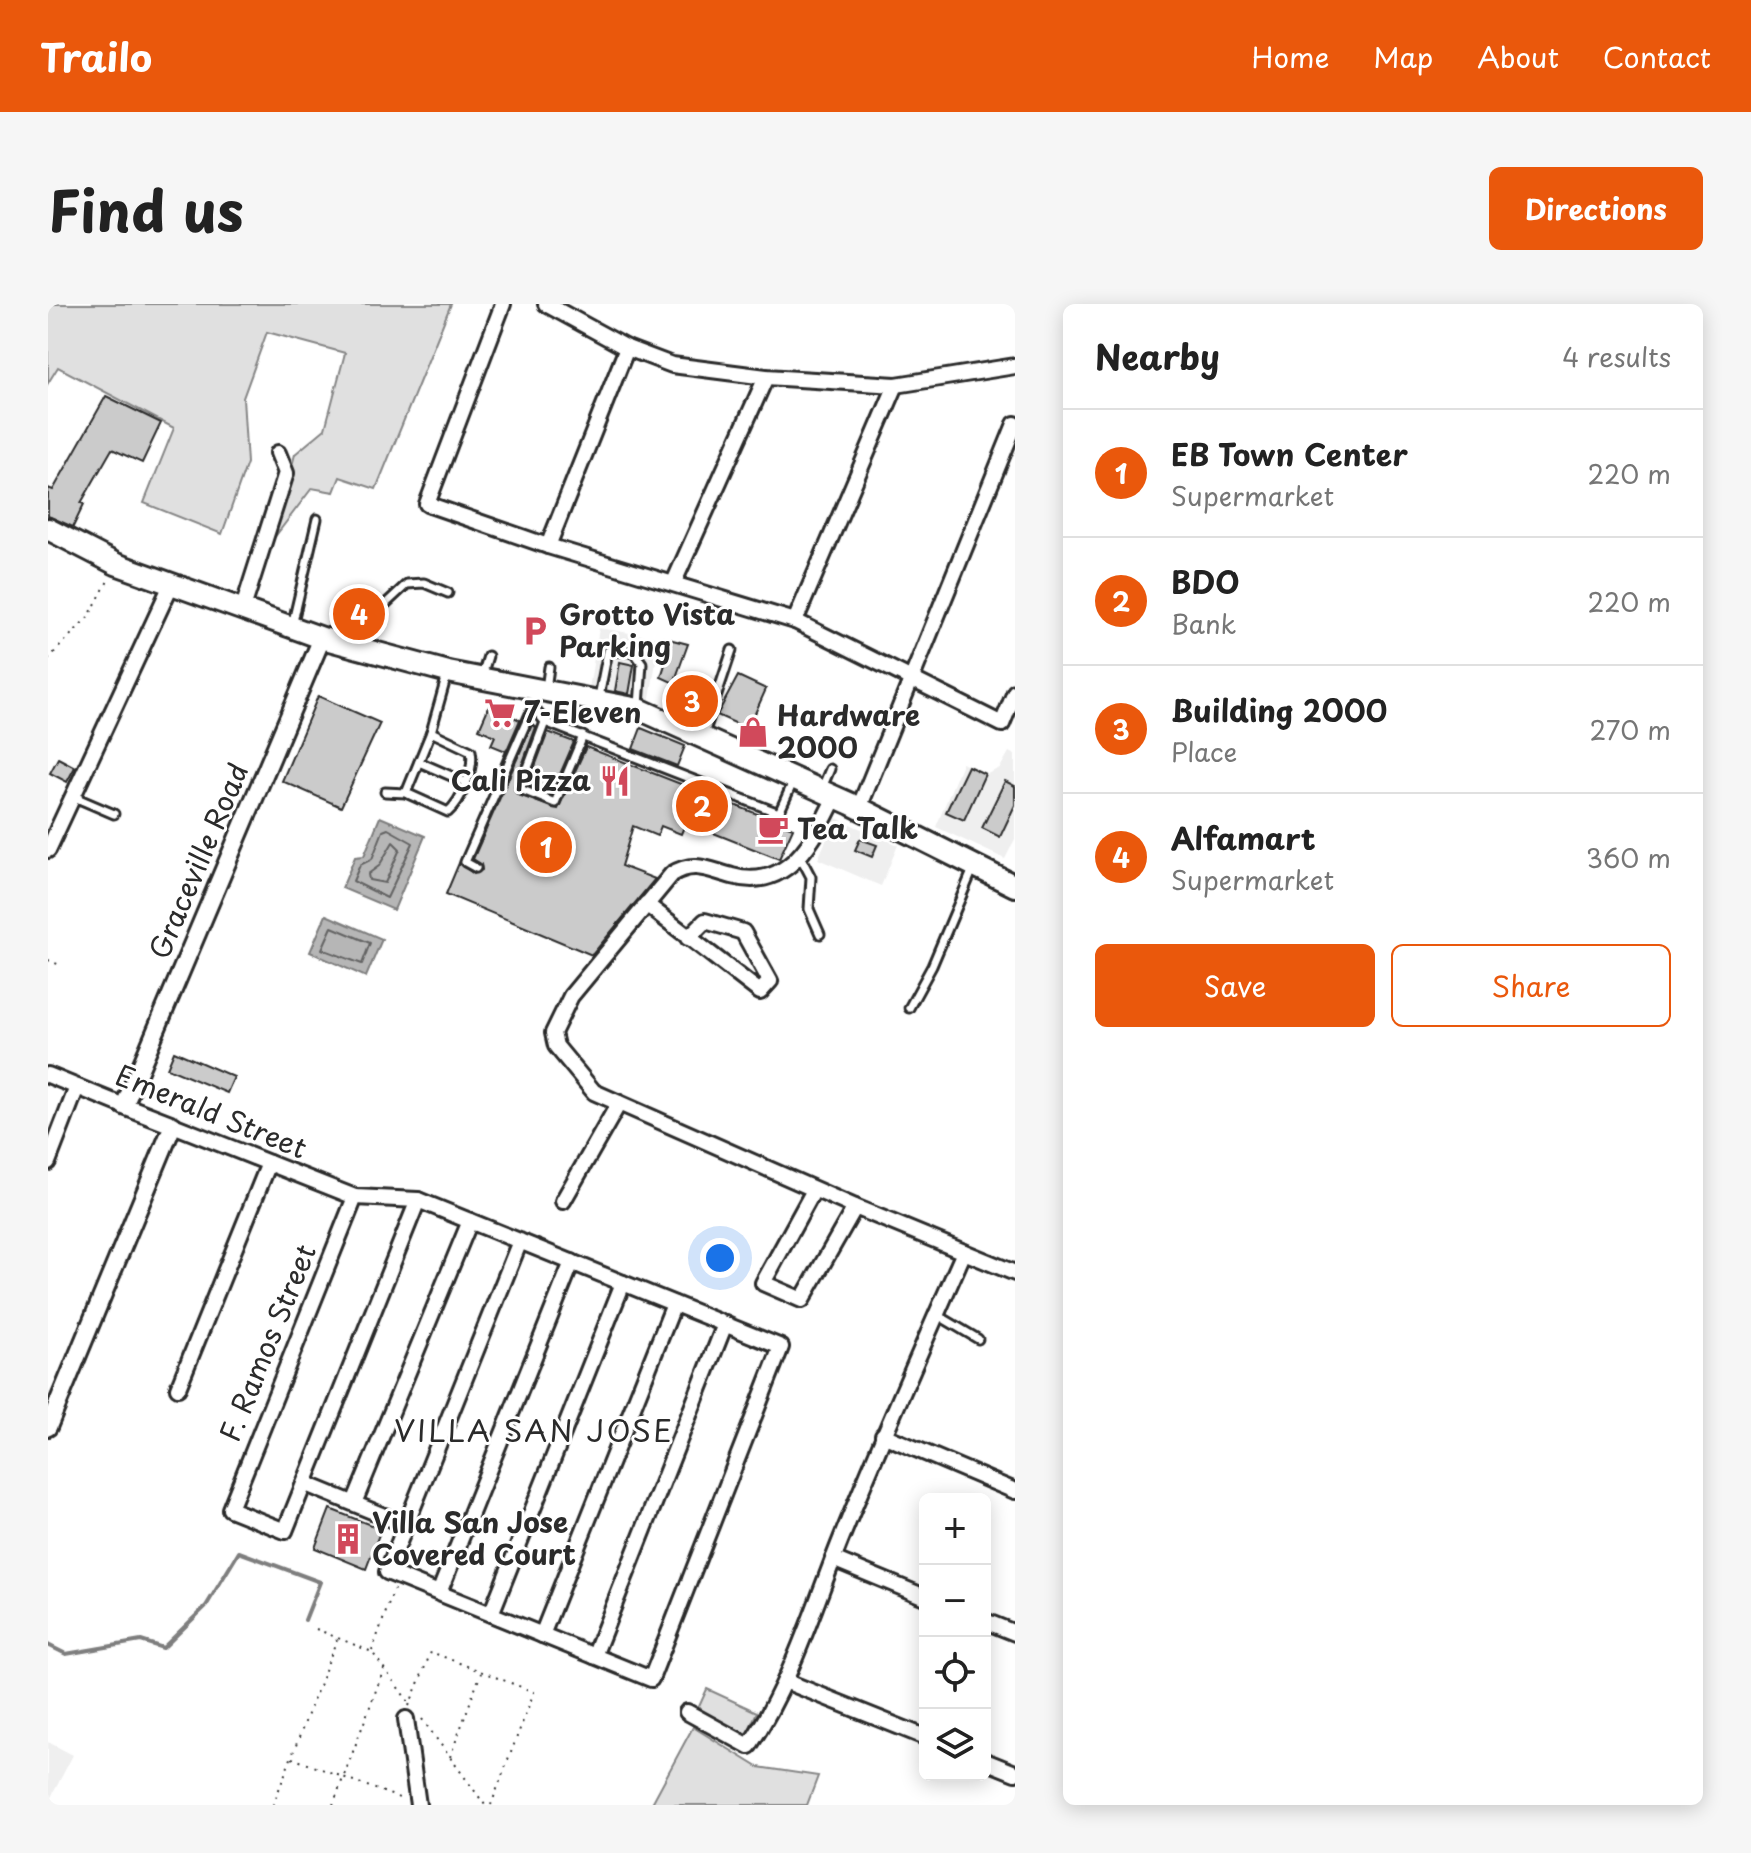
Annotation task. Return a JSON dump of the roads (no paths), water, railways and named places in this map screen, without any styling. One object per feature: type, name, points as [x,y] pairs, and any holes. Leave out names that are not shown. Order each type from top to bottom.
[{"type":"main road","points":[[48,529],[116,564],[322,638],[448,672],[487,678],[538,697],[599,699],[639,709],[859,808],[1015,886]]},
{"type":"street","points":[[503,304],[427,504],[548,546],[795,621],[1002,724],[1015,692]]},
{"type":"street","points":[[546,304],[627,348],[672,365],[766,377],[896,385],[1015,366]]},
{"type":"street","points":[[548,546],[627,348]]},
{"type":"street","points":[[674,582],[766,377]]},
{"type":"street","points":[[795,621],[896,385]]},
{"type":"street","points":[[859,808],[870,763],[911,679],[1015,424]]},
{"type":"street","points":[[242,611],[286,473],[278,453]]},
{"type":"street","points":[[48,850],[171,585]]},
{"type":"street","name":"Graceville Road","points":[[124,1106],[322,638]]},
{"type":"street","points":[[828,794],[801,858],[776,875],[749,880],[696,865],[683,867],[646,904],[571,996],[553,1033],[556,1046],[594,1092],[814,1190],[1015,1273]]},
{"type":"street","points":[[646,904],[688,938],[760,992],[770,981],[743,932],[705,921],[688,938]]},
{"type":"street","name":"Emerald Street","points":[[48,1075],[355,1197],[418,1200],[781,1347],[651,1679],[594,1656]]},
{"type":"street","points":[[48,1162],[77,1087]]},
{"type":"street","points":[[563,1201],[619,1103]]},
{"type":"street","points":[[48,1427],[173,1125]]},
{"type":"street","points":[[178,1388],[269,1163]]},
{"type":"street","points":[[814,1190],[763,1283],[802,1300],[855,1207]]},
{"type":"street","name":"F. Ramos Street","points":[[306,1484],[285,1531],[230,1509],[355,1197]]},
{"type":"street","points":[[406,1525],[306,1484],[418,1200]]},
{"type":"street","points":[[354,1503],[470,1221]]},
{"type":"street","points":[[520,1241],[387,1572],[398,1577],[594,1656],[725,1324]]},
{"type":"street","points":[[687,1712],[749,1746],[785,1681],[883,1435],[964,1252]]},
{"type":"street","points":[[439,1593],[572,1262]]},
{"type":"street","points":[[491,1614],[623,1283]]},
{"type":"street","points":[[542,1635],[674,1304]]},
{"type":"street","points":[[883,1435],[1015,1491]]},
{"type":"street","points":[[833,1559],[919,1595]]},
{"type":"street","points":[[991,1623],[1015,1633]]},
{"type":"street","points":[[785,1681],[919,1735]]},
{"type":"street","points":[[406,1719],[418,1805]]},
{"type":"street","points":[[991,1763],[1015,1773]]},
{"type":"lane","points":[[291,628],[317,519]]},
{"type":"lane","points":[[365,650],[378,611],[407,584],[424,583],[448,593]]},
{"type":"lane","points":[[703,736],[732,650]]},
{"type":"lane","points":[[599,699],[608,651],[634,652],[642,663],[639,709]]},
{"type":"lane","points":[[487,678],[484,669],[488,656]]},
{"type":"lane","points":[[476,868],[465,862],[549,667]]},
{"type":"lane","points":[[406,793],[431,732],[448,672]]},
{"type":"lane","points":[[538,697],[545,722],[520,789],[555,803],[583,736]]},
{"type":"lane","points":[[545,722],[779,813],[794,778]]},
{"type":"lane","points":[[385,792],[406,793],[448,812],[455,806],[473,759],[471,751],[431,732]]},
{"type":"lane","points":[[419,762],[465,782]]},
{"type":"lane","points":[[828,794],[830,769]]},
{"type":"lane","points":[[72,796],[114,814]]},
{"type":"lane","points":[[801,858],[811,877],[809,909],[820,934]]},
{"type":"lane","points":[[909,1008],[932,966],[975,864]]},
{"type":"lane","points":[[936,1314],[978,1339]]},
{"type":"water","points":[[380,817],[425,836],[394,910],[342,888],[355,857],[364,856]]},
{"type":"water","points":[[326,915],[382,939],[366,977],[310,952]]},
{"type":"waterway","points":[[48,1645],[66,1654],[141,1641],[163,1648],[206,1606],[239,1552],[320,1582],[305,1620]]},
{"type":"place","name":"Alfamart","points":[[359,614]]},
{"type":"place","name":"Grotto Vista Parking","points":[[535,631]]},
{"type":"place","name":"Building 2000","points":[[692,701]]},
{"type":"place","name":"7-Eleven","points":[[500,713]]},
{"type":"place","name":"Hardware 2000","points":[[753,732]]},
{"type":"place","name":"Cali Pizza","points":[[615,781]]},
{"type":"place","name":"BDO","points":[[702,806]]},
{"type":"place","name":"Tea Talk","points":[[773,829]]},
{"type":"place","name":"EB Town Center","points":[[546,847]]},
{"type":"place","name":"Villa San Jose Covered Court","points":[[348,1539]]},
{"type":"district","name":"VILLA SAN JOSE","points":[[534,1432]]}]
